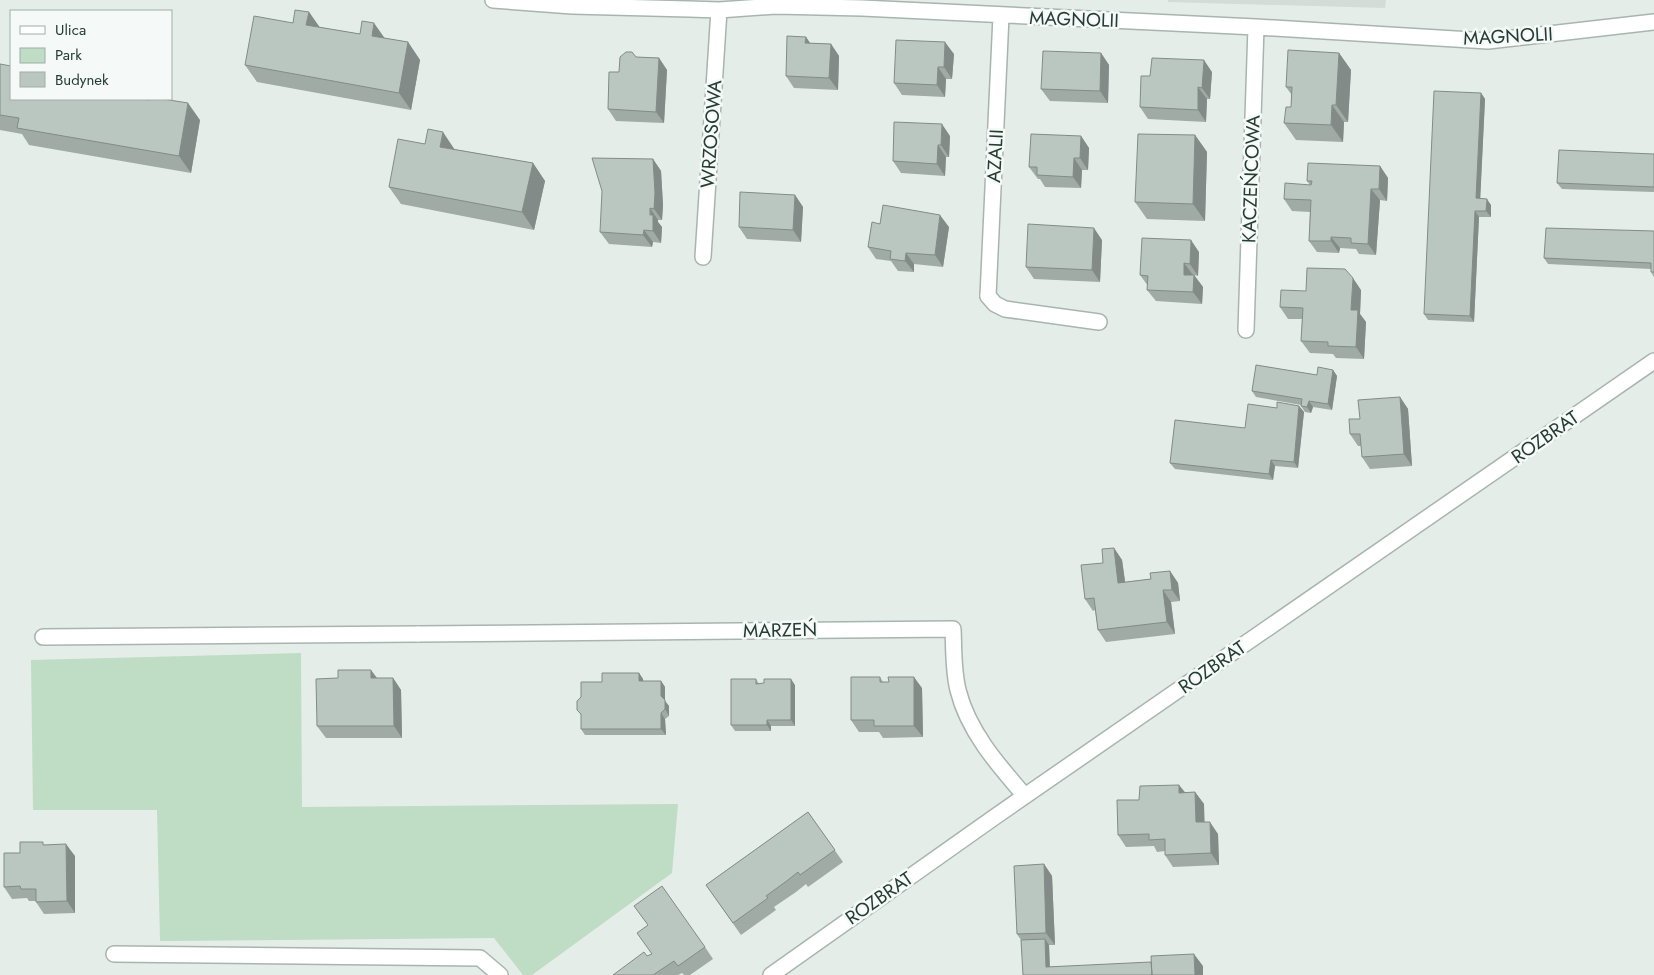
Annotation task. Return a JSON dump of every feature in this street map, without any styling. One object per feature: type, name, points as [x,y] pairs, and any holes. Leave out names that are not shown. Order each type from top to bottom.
[{"type":"street","name":"MAGNOLII","points":[[492,0],[572,6],[719,10],[785,6],[862,8],[1256,27],[1488,41],[1654,22]]},
{"type":"street","name":"WRZOSOWA","points":[[703,257],[719,10]]},
{"type":"street","name":"AZALII","points":[[1001,16],[988,296],[995,304],[1005,309],[1099,322]]},
{"type":"street","name":"KACZEŃCOWA","points":[[1246,330],[1256,27]]},
{"type":"street","name":"ROZBRAT","points":[[771,975],[996,816],[1654,361]]},
{"type":"street","name":"MARZEŃ","points":[[44,637],[953,629],[955,670],[963,708],[984,744],[1025,796]]},
{"type":"street","points":[[114,954],[480,958],[500,975]]},
{"type":"shaded area","points":[[1168,0],[1386,0],[1385,8],[1168,2]]},
{"type":"green space","points":[[301,653],[302,807],[678,804],[672,873],[532,975],[523,975],[494,938],[160,941],[157,810],[33,810],[31,660]]},
{"type":"building","points":[[295,10],[309,12],[306,25],[360,34],[362,21],[374,23],[372,36],[408,42],[399,93],[245,65],[254,16],[293,23]]},
{"type":"building","points":[[787,36],[806,37],[805,43],[831,44],[829,78],[786,76]]},
{"type":"building","points":[[896,40],[945,42],[944,67],[938,67],[937,85],[894,83]]},
{"type":"building","points":[[1288,50],[1339,53],[1336,105],[1332,105],[1331,125],[1284,123],[1286,107],[1291,107],[1292,87],[1286,87]]},
{"type":"building","points":[[1043,51],[1101,53],[1100,91],[1041,89]]},
{"type":"building","points":[[626,52],[632,52],[636,57],[659,58],[656,112],[608,109],[609,72],[619,72],[620,57]]},
{"type":"building","points":[[1152,58],[1204,60],[1202,88],[1198,87],[1198,110],[1140,107],[1141,76],[1150,76]]},
{"type":"building","points":[[0,64],[10,66],[10,100],[169,100],[188,103],[179,156],[17,128],[19,118],[0,115]]},
{"type":"building","points":[[1434,91],[1481,93],[1476,198],[1487,199],[1486,211],[1475,211],[1470,316],[1424,314]]},
{"type":"building","points":[[894,122],[942,124],[941,145],[938,145],[937,164],[893,161]]},
{"type":"building","points":[[428,129],[443,132],[440,147],[533,163],[522,212],[389,187],[398,139],[425,144]]},
{"type":"building","points":[[1031,134],[1081,136],[1080,158],[1074,158],[1073,177],[1037,175],[1037,167],[1029,167]]},
{"type":"building","points":[[1138,134],[1195,135],[1193,204],[1135,202]]},
{"type":"building","points":[[1559,150],[1654,154],[1654,187],[1557,183]]},
{"type":"building","points":[[592,158],[653,159],[655,193],[654,209],[650,208],[650,215],[653,215],[653,231],[644,230],[643,235],[600,232],[602,191]]},
{"type":"building","points":[[1308,163],[1380,166],[1379,189],[1371,189],[1368,244],[1351,243],[1351,238],[1331,237],[1331,241],[1309,241],[1311,200],[1284,199],[1285,183],[1311,185],[1312,181],[1307,181]]},
{"type":"building","points":[[740,192],[795,195],[793,230],[739,227]]},
{"type":"building","points":[[883,205],[940,215],[935,255],[906,253],[905,261],[890,259],[891,251],[868,247],[872,222],[880,224]]},
{"type":"building","points":[[1028,224],[1094,228],[1092,270],[1026,267]]},
{"type":"building","points":[[1546,228],[1654,231],[1654,272],[1651,272],[1651,263],[1544,258]]},
{"type":"building","points":[[1142,238],[1191,240],[1190,264],[1184,263],[1184,275],[1194,275],[1193,292],[1147,290],[1148,276],[1140,275]]},
{"type":"building","points":[[1307,268],[1345,269],[1353,278],[1351,310],[1358,310],[1356,347],[1328,346],[1328,342],[1301,341],[1303,308],[1280,307],[1281,290],[1306,291]]},
{"type":"building","points":[[1256,365],[1317,375],[1318,367],[1333,370],[1328,404],[1309,401],[1307,407],[1301,406],[1302,399],[1252,391]]},
{"type":"building","points":[[1400,397],[1404,454],[1362,457],[1360,434],[1350,434],[1349,419],[1360,419],[1358,400]]},
{"type":"building","points":[[1277,402],[1299,406],[1294,462],[1271,460],[1269,474],[1170,463],[1175,420],[1245,428],[1248,404],[1277,408]]},
{"type":"building","points":[[1114,548],[1118,583],[1151,579],[1150,573],[1170,571],[1172,590],[1163,590],[1167,622],[1098,630],[1094,598],[1085,599],[1081,565],[1103,563],[1102,549]]},
{"type":"building","points":[[338,670],[371,670],[371,678],[393,678],[394,726],[317,726],[316,679],[338,678]]},
{"type":"building","points":[[602,673],[639,673],[639,681],[661,681],[661,696],[665,700],[665,709],[661,713],[661,729],[581,729],[581,714],[577,710],[577,701],[581,697],[581,682],[602,682]]},
{"type":"building","points":[[851,677],[880,677],[880,682],[889,682],[888,677],[914,677],[914,726],[874,726],[874,720],[851,720]]},
{"type":"building","points":[[731,679],[756,679],[756,684],[764,683],[764,679],[791,679],[791,720],[767,720],[767,725],[731,725]]},
{"type":"building","points":[[1179,785],[1179,793],[1195,792],[1196,822],[1210,822],[1211,853],[1165,855],[1165,839],[1149,840],[1149,834],[1118,835],[1117,800],[1139,800],[1140,786]]},
{"type":"building","points":[[808,812],[835,850],[800,875],[798,872],[766,896],[768,898],[733,923],[706,885]]},
{"type":"building","points":[[20,842],[43,842],[43,845],[66,844],[67,901],[36,902],[36,889],[21,889],[20,886],[4,887],[4,853],[20,853]]},
{"type":"building","points":[[1044,864],[1046,933],[1017,934],[1014,866]]},
{"type":"building","points":[[662,886],[705,947],[678,966],[674,961],[653,975],[613,975],[644,952],[647,956],[652,954],[637,933],[648,925],[634,906]]},
{"type":"building","points":[[1045,939],[1046,967],[1151,962],[1152,975],[1023,975],[1021,940]]},
{"type":"building","points":[[1194,954],[1195,975],[1152,975],[1151,956]]}]
